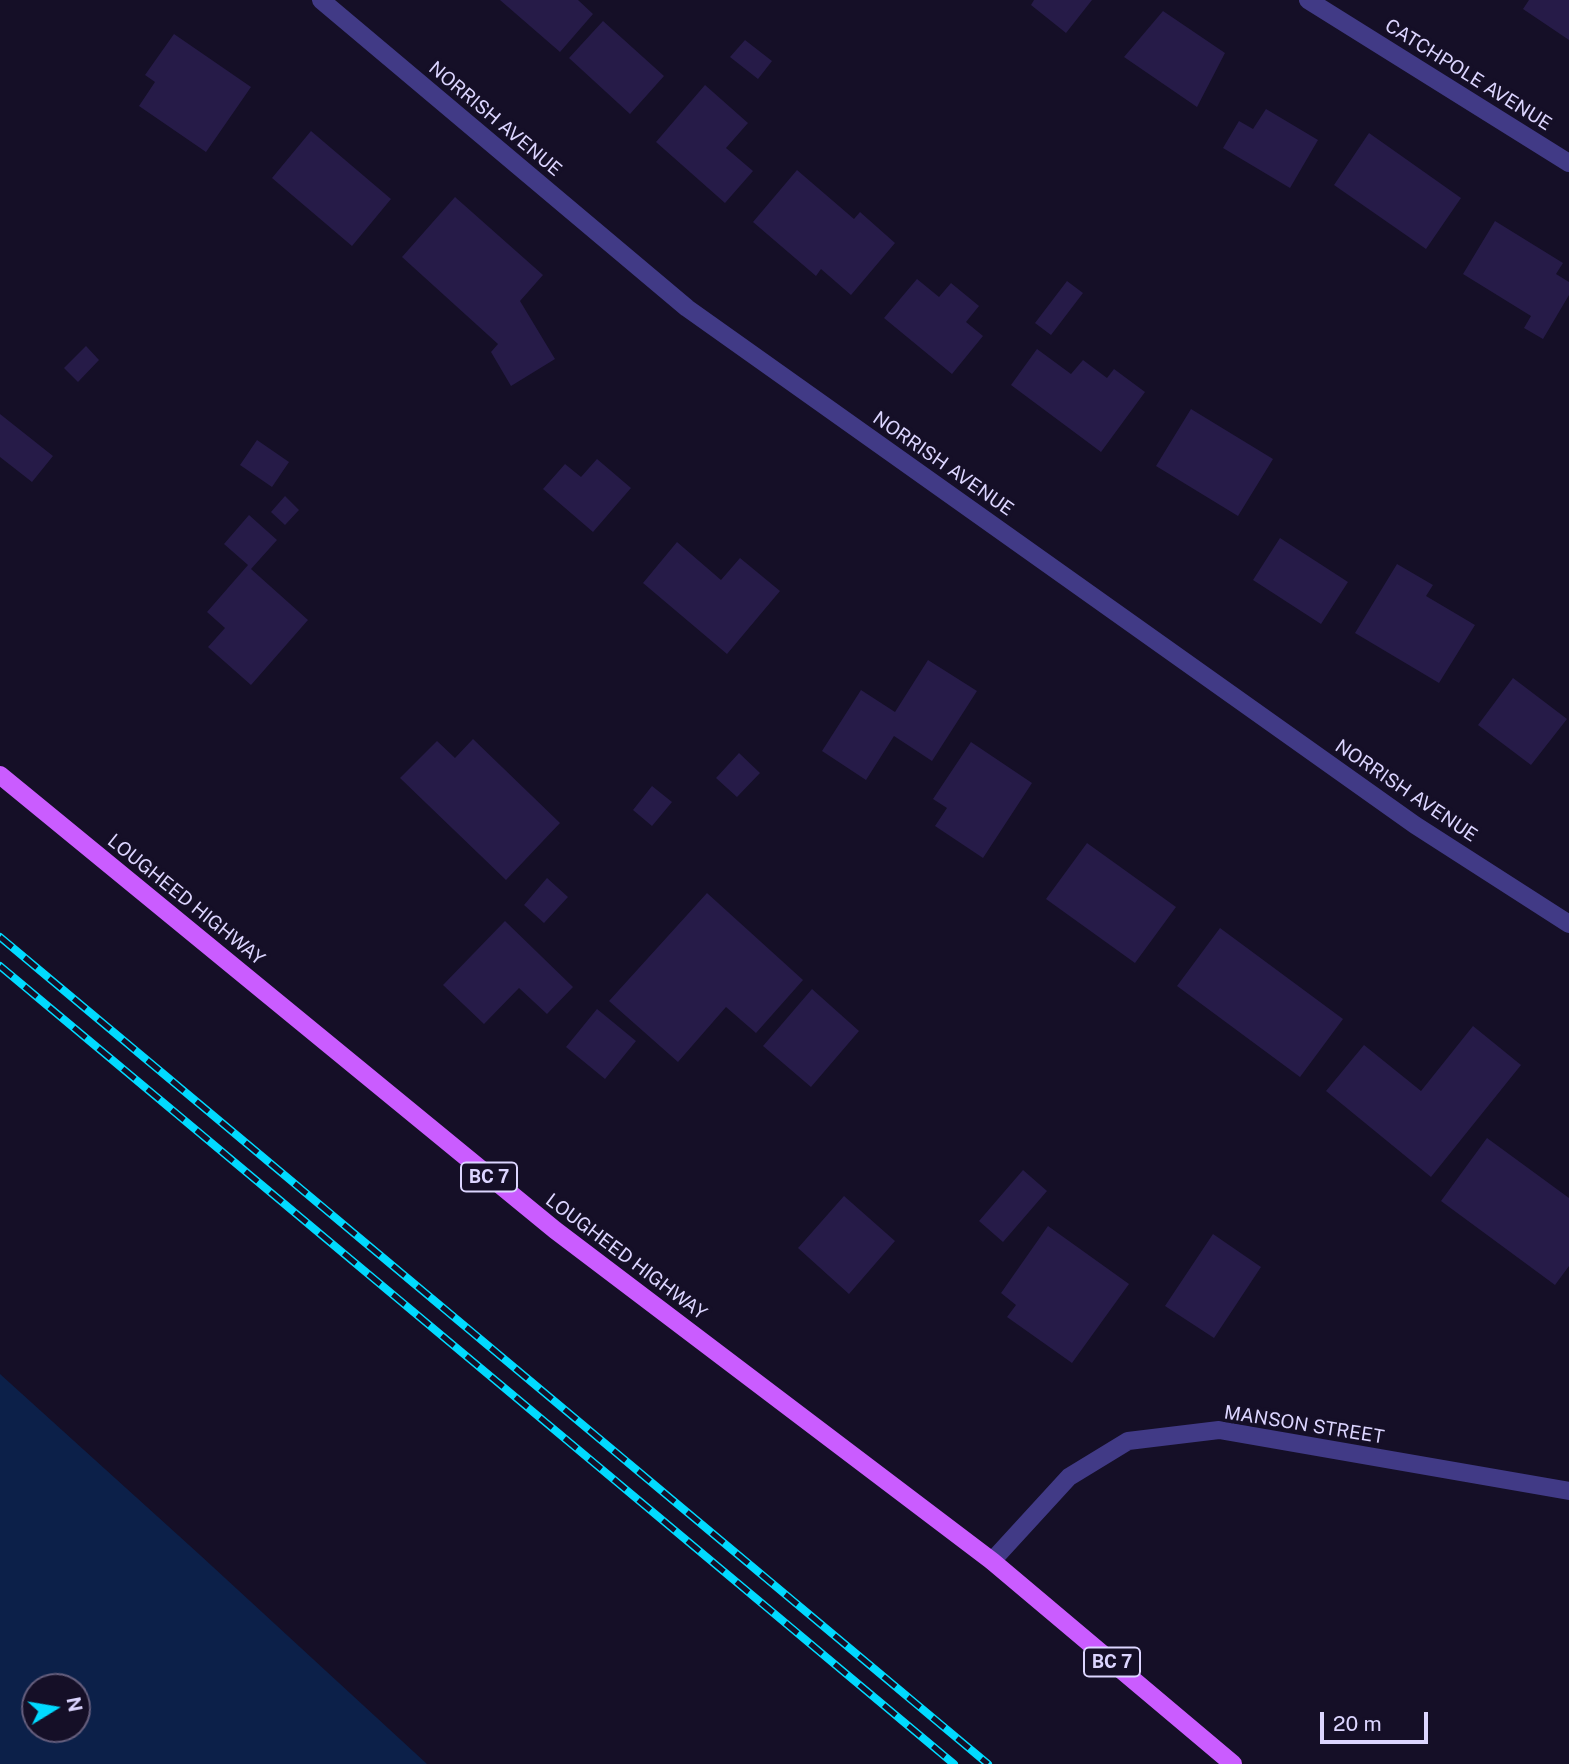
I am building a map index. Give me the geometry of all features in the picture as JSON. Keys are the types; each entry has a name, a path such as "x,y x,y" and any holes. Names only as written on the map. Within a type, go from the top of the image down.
{"main road":[{"name":"LOUGHEED HIGHWAY","path":"0,775 555,1230 992,1561 1233,1764"}],"street":[{"name":"NORRISH AVENUE","path":"321,0 687,309 1415,825 1569,924"},
{"name":"CATCHPOLE AVENUE","path":"1308,0 1569,163"},
{"name":"MANSON STREET","path":"992,1561 1069,1477 1128,1441 1219,1430 1569,1491"}],"water":[{"path":"0,1374 200,1555 427,1764 0,1764"}],"building":[{"path":"500,0 578,0 593,14 560,52"},
{"path":"1034,0 1092,0 1066,33 1031,5"},
{"path":"1529,0 1569,0 1569,40 1523,9"},
{"path":"1163,11 1225,53 1197,107 1124,57"},
{"path":"603,21 664,76 630,114 569,58"},
{"path":"174,34 251,87 206,152 139,106 155,82 145,75"},
{"path":"745,40 772,61 758,79 730,57"},
{"path":"705,85 748,123 726,148 753,171 725,203 656,142"},
{"path":"1266,109 1318,140 1290,188 1223,148 1239,121 1253,129"},
{"path":"311,131 391,199 352,246 272,178"},
{"path":"1369,133 1461,198 1426,249 1334,185"},
{"path":"797,170 854,219 860,212 895,243 851,295 821,269 816,276 753,222"},
{"path":"455,197 543,275 520,301 555,359 511,386 491,352 498,344 402,257"},
{"path":"1495,221 1563,263 1556,274 1569,282 1569,295 1543,339 1524,328 1531,316 1463,274"},
{"path":"917,279 939,297 951,283 979,306 966,322 983,336 952,374 884,318"},
{"path":"1067,281 1083,293 1051,335 1035,323"},
{"path":"86,346 99,360 78,382 64,368"},
{"path":"1037,349 1071,374 1083,360 1107,378 1114,369 1145,392 1101,452 1011,385"},
{"path":"1191,409 1273,459 1238,516 1156,466"},
{"path":"0,414 53,456 32,482 0,457"},
{"path":"257,440 289,462 272,487 240,465"},
{"path":"597,459 631,488 593,532 543,489 565,464 581,477"},
{"path":"285,496 299,510 285,525 271,512"},
{"path":"249,515 277,540 251,569 308,620 251,685 208,647 225,628 207,612 248,565 224,544"},
{"path":"1280,538 1348,582 1321,624 1253,580"},
{"path":"677,542 721,580 740,558 780,591 727,654 643,583"},
{"path":"1397,564 1433,585 1426,596 1475,625 1439,683 1355,633"},
{"path":"928,660 977,691 932,761 894,736 866,780 822,751 861,690 895,712"},
{"path":"1513,678 1567,719 1531,765 1478,725"},
{"path":"473,739 560,823 506,880 400,778 437,741 455,758"},
{"path":"971,742 1032,783 983,858 935,826 947,808 933,799"},
{"path":"739,753 760,773 737,797 716,778"},
{"path":"652,786 672,802 652,826 633,810"},
{"path":"1087,843 1176,907 1135,963 1046,899"},
{"path":"547,878 568,897 544,923 524,905"},
{"path":"707,893 803,980 756,1033 726,1007 678,1062 609,1001"},
{"path":"505,921 573,987 547,1014 519,988 484,1024 443,985"},
{"path":"1220,928 1343,1019 1300,1077 1177,986"},
{"path":"812,989 859,1031 811,1087 763,1046"},
{"path":"597,1009 636,1041 605,1079 566,1047"},
{"path":"1473,1026 1521,1065 1431,1177 1326,1091 1364,1045 1421,1091"},
{"path":"1487,1138 1569,1198 1569,1266 1555,1285 1441,1201"},
{"path":"1023,1170 1047,1191 1003,1242 979,1221"},
{"path":"844,1196 895,1241 849,1294 798,1248"},
{"path":"1048,1226 1129,1284 1072,1363 1007,1317 1016,1305 1001,1293"},
{"path":"1213,1234 1261,1267 1214,1338 1165,1306"}],"railway":[{"path":"0,937 988,1764"},
{"path":"0,966 954,1764"}]}
